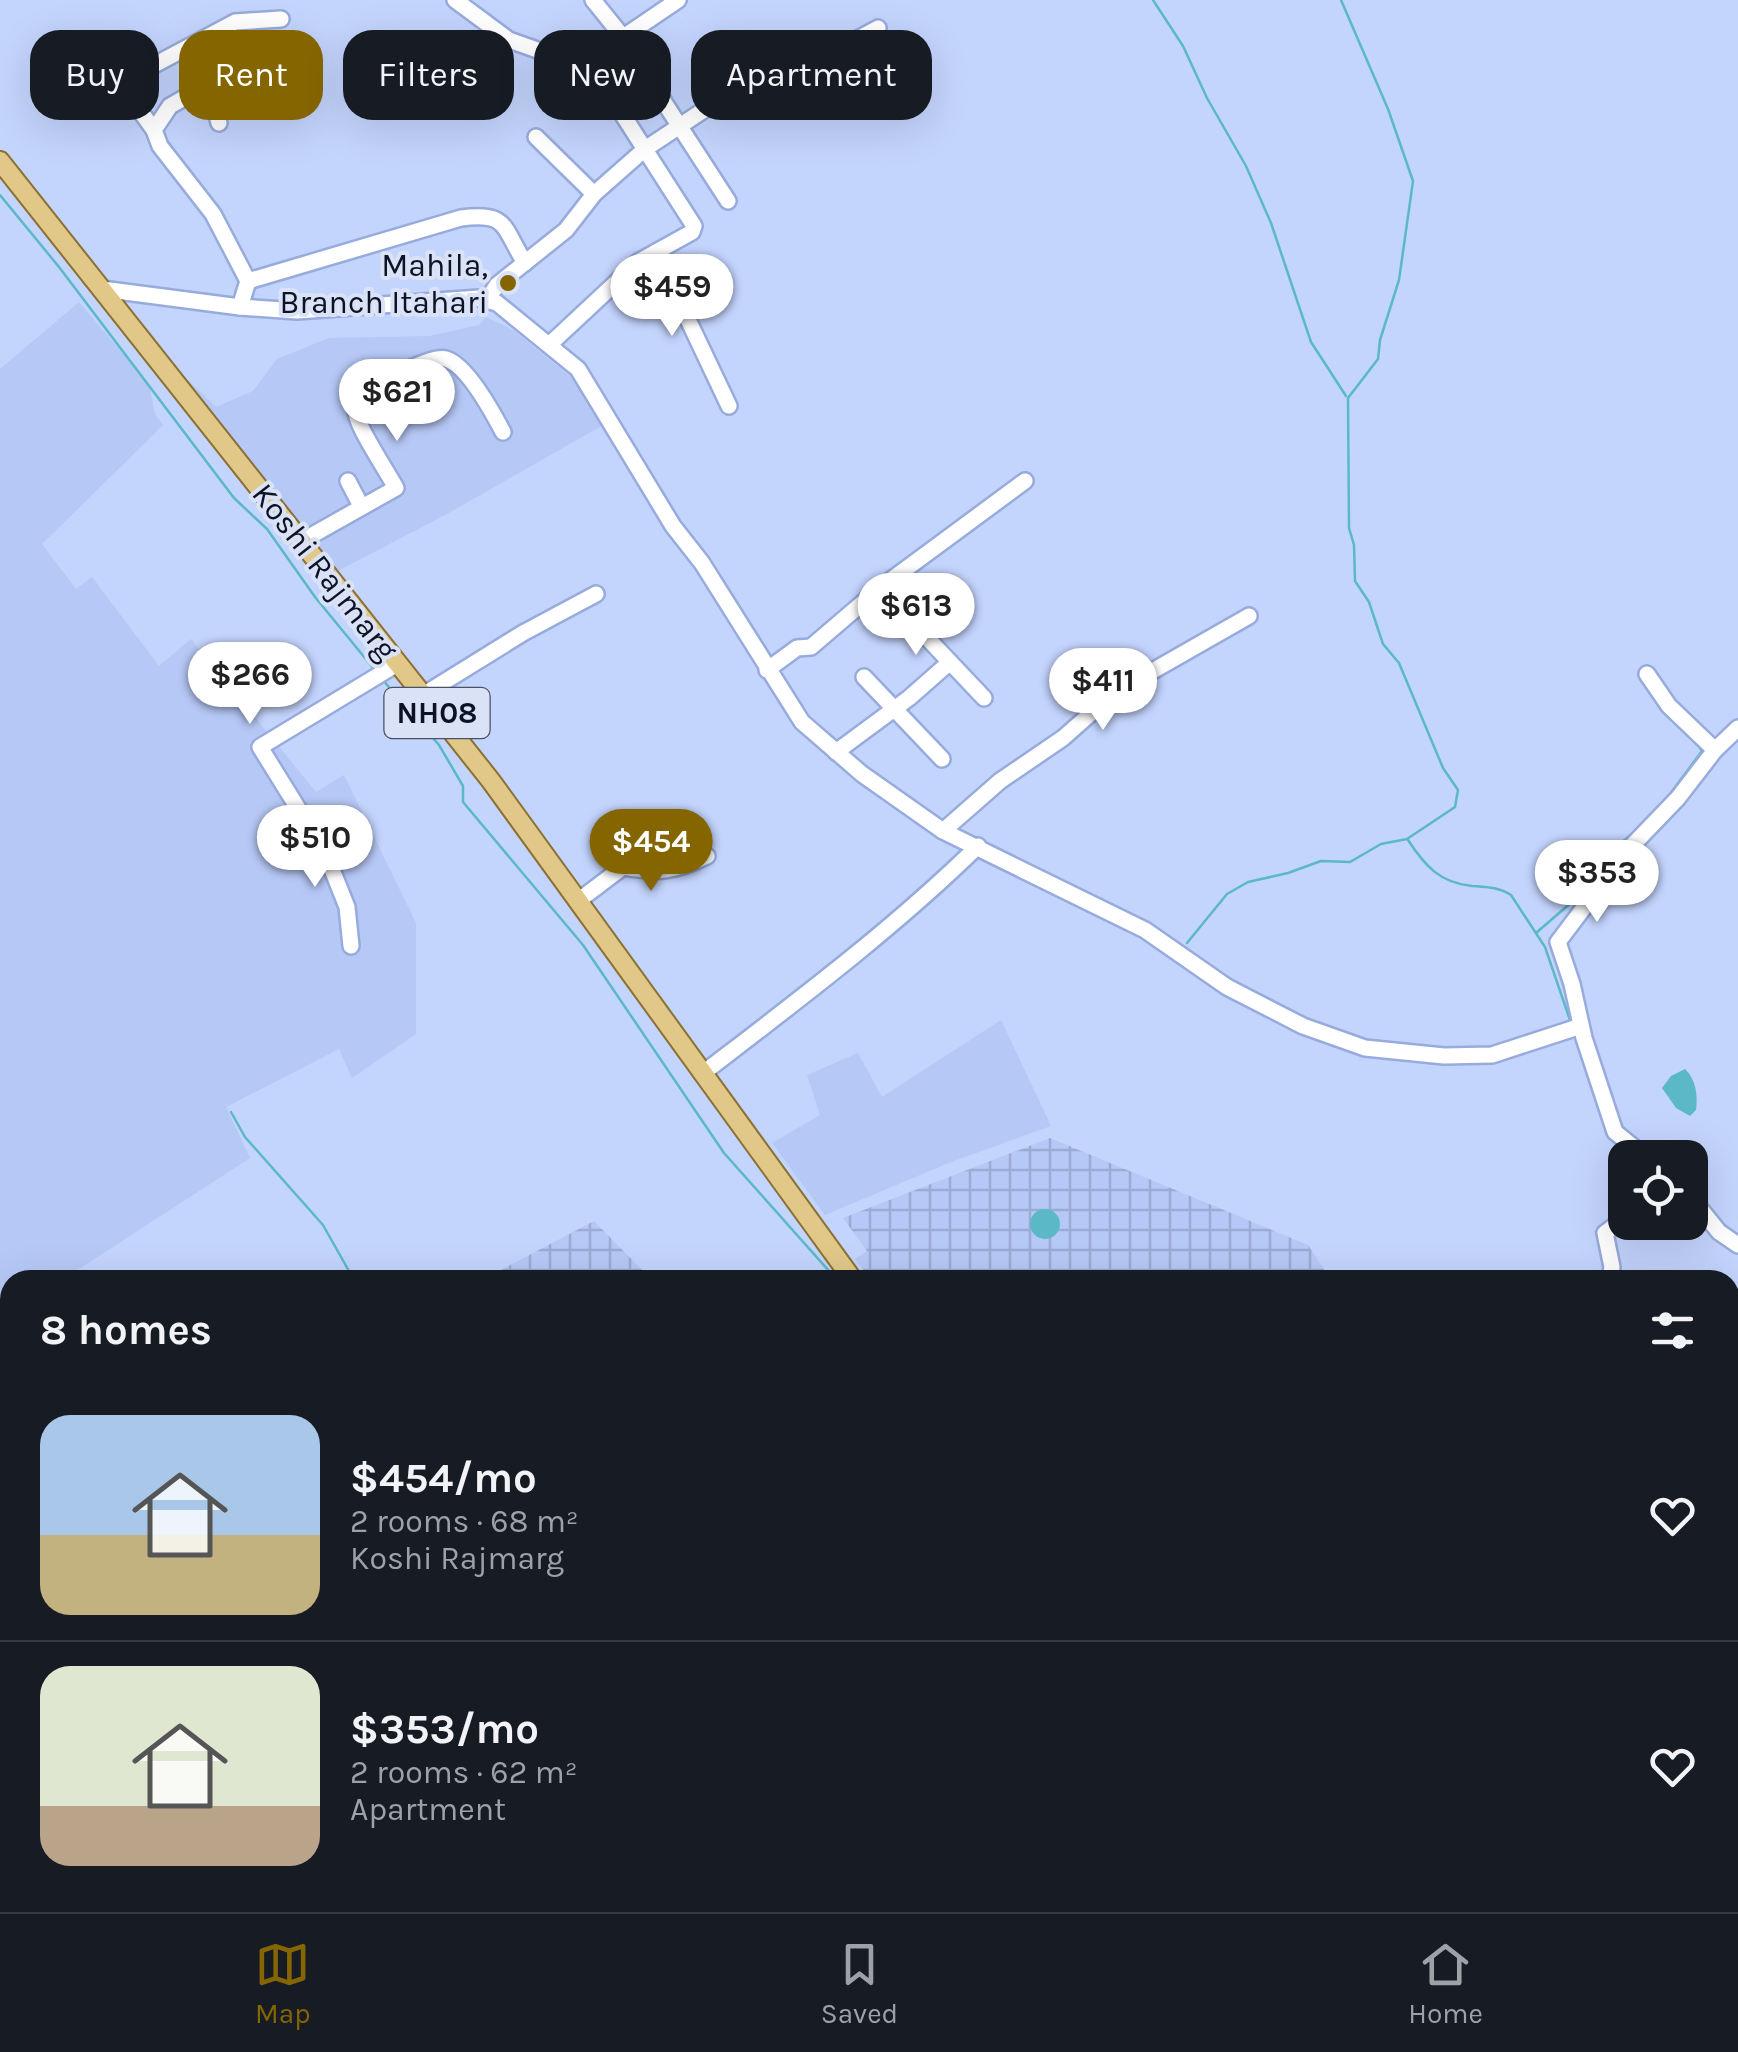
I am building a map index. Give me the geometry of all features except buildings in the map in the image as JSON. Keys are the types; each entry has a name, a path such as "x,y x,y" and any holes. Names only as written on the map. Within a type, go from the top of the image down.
{"main road":[{"name":"Koshi Rajmarg","path":"0,162 491,781 846,1270"}],"street":[{"path":"455,0 509,40 574,63 621,112 694,226 692,232 638,262 549,345"},
{"path":"593,0 616,30"},
{"path":"634,30 678,0"},
{"path":"240,308 248,281 212,214 160,146 154,130 128,94 128,82 235,22 282,20"},
{"path":"488,300 498,286 566,230 594,194 645,149 769,67 798,60 813,63 878,28"},
{"path":"154,130 170,106 179,101"},
{"path":"671,115 728,201"},
{"path":"536,137 594,194"},
{"path":"248,281 461,218 486,215 499,220 525,263"},
{"path":"656,252 730,406"},
{"path":"102,289 240,308 296,311 488,300 578,369 673,526 702,563 802,722 943,831 1145,930 1227,987 1303,1026 1365,1048 1444,1056 1492,1055 1582,1026"},
{"path":"300,542 396,488 358,423 356,410 369,391 433,358 447,359 460,368 503,432"},
{"path":"348,481 361,506"},
{"path":"767,670 797,648 812,647 880,588 1025,481"},
{"path":"880,588 984,698"},
{"path":"422,695 596,594"},
{"path":"943,831 1114,693 1249,616"},
{"path":"836,752 950,662"},
{"path":"351,946 346,907 324,852 260,747 397,664"},
{"path":"1647,674 1669,706 1715,750"},
{"path":"864,677 942,759"},
{"path":"1625,1140 1615,1132 1558,942 1591,895 1738,728"},
{"path":"702,1074 856,956 928,896 978,846"},
{"path":"578,901 623,867 650,872 678,870 706,856"},
{"path":"1708,1218 1738,1245"},
{"path":"1608,1231 1604,1234 1612,1270"}],"shaded area":[{"path":"79,302 149,384 155,414 163,425 42,544 76,589 92,577 159,666 191,639 316,792 344,775 416,923 416,1034 352,1078 339,1049 226,1107 250,1158 77,1270 0,1270 0,369"},
{"path":"486,317 513,330 582,386 603,425 334,573 177,370 216,407 253,391 277,359 329,338 429,336 479,325"},
{"path":"1001,1020 1051,1126 951,1162 825,1215 772,1143 820,1115 807,1075 858,1053 882,1097"},
{"path":"1685,1069 1696,1094 1696,1110 1690,1116 1676,1108 1662,1088 1671,1076"},
{"path":"1050,1138 1308,1245 1324,1270 863,1270 855,1259 867,1251 843,1218"},
{"path":"1045,1209 1055,1214 1060,1224 1055,1234 1045,1239 1035,1234 1030,1224 1035,1214"},
{"path":"594,1221 642,1270 501,1270"}],"waterway":[{"path":"1153,0 1183,46 1246,166 1271,223 1311,342 1346,396"},
{"path":"1187,943 1227,894 1248,882 1321,861 1350,862 1381,844 1407,839 1455,807 1458,790 1443,768 1399,663 1383,644 1369,602 1355,581 1354,545 1349,528 1348,398 1378,359 1399,280 1413,181 1388,109 1341,0"},
{"path":"0,195 234,498 267,529 315,597 374,669"},
{"path":"382,679 439,745 463,786 463,802 583,945 724,1153 828,1270"},
{"path":"1667,798 1702,751 1695,740"},
{"path":"1536,933 1573,901 1616,847 1642,826"},
{"path":"1408,840 1442,877 1511,895 1545,947 1571,1023"},
{"path":"231,1112 245,1137 323,1225 348,1270"}],"place":[{"name":"Mahila, Branch Itahari","path":"508,283"}]}
